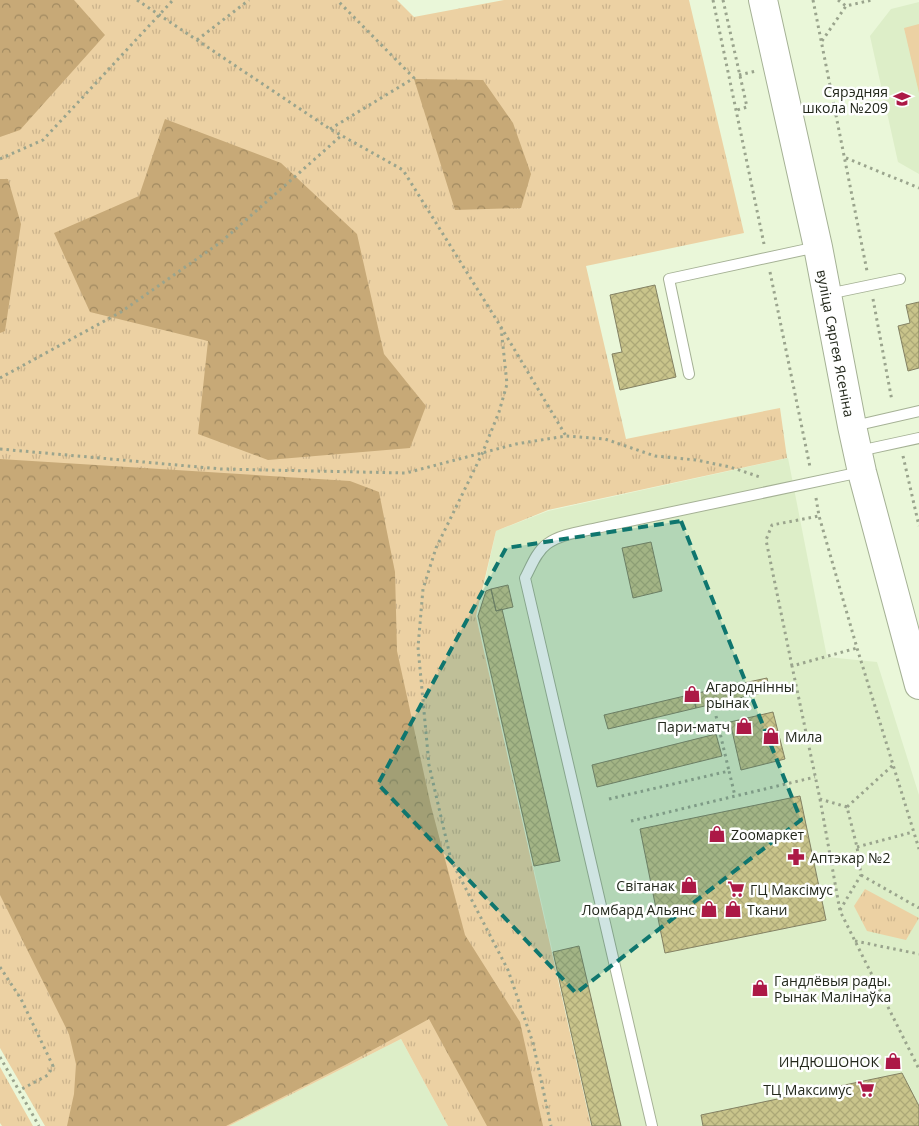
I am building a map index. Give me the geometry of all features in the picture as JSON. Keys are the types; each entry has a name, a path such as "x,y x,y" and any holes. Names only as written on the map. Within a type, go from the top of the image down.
{"main road":[{"name":"вуліца Сяргея Ясеніна","path":"763,0 818,247 857,450 919,685"}],"lane":[{"path":"689,374 669,279 818,247"},
{"path":"827,294 900,280"},
{"path":"652,1126 525,578 536,557 546,544 563,536 813,482 857,450 895,416 919,411"},
{"path":"857,450 919,438"}],"path":[{"path":"137,0 330,129 402,170 501,327 566,436"},
{"path":"0,159 43,140 173,0"},
{"path":"197,40 249,0"},
{"path":"330,129 414,78 337,0"},
{"path":"713,0 819,516 857,648 919,849"},
{"path":"723,0 746,107 737,110"},
{"path":"813,0 895,416"},
{"path":"838,0 846,6"},
{"path":"822,42 846,6 872,0"},
{"path":"0,378 121,312 221,242 342,135"},
{"path":"845,158 919,188"},
{"path":"501,327 507,384 499,412 482,454 436,548 423,589 418,647 429,765 451,860 508,970 533,1043 551,1126"},
{"path":"0,449 221,469 406,474 516,444 566,436 605,439 655,456 696,460 760,476"},
{"path":"900,442 919,526"},
{"path":"819,516 772,525 766,540 820,799 840,911 919,1069"},
{"path":"792,666 857,648"},
{"path":"716,716 735,796"},
{"path":"847,807 893,765"},
{"path":"609,799 729,771"},
{"path":"631,821 815,777"},
{"path":"820,799 847,807"},
{"path":"840,911 861,876 857,846 847,807"},
{"path":"857,846 913,832"},
{"path":"861,876 919,908"},
{"path":"855,941 919,954"},
{"path":"0,967 21,999 53,1066 48,1075 20,1090"},
{"path":"0,1057 39,1126"}],"highlighted area":[{"path":"681,521 801,820 576,993 378,784 506,548"}],"shaded area":[{"name":"Сярэдняя школа №209","path":"919,2 919,174 898,162 870,36 891,9"},
{"path":"788,458 827,657 877,662 919,795 919,1126 592,1126 477,617 496,531 548,511"},
{"path":"401,1039 448,1126 229,1126"}],"green space":[{"path":"0,0 397,0 414,17 504,0 689,0 744,233 586,266 626,439 780,408 787,458 548,510 496,531 476,616 591,1126 448,1126 401,1039 229,1126 45,1126 0,1048"},
{"path":"0,0 74,0 105,35 20,130 0,137"},
{"path":"919,24 919,93 904,28"},
{"path":"414,79 483,80 513,123 531,174 521,208 455,210"},
{"path":"165,119 281,163 357,234 384,354 426,406 410,448 268,460 198,434 208,341 90,312 54,233 139,196"},
{"path":"0,179 8,179 21,224 5,331 0,333"},
{"path":"0,459 350,481 379,492 395,572 397,651 431,806 465,935 520,1022 543,1126 487,1126 429,1019 347,1064 226,1126 67,1126 74,1094 76,1064 69,1034 0,895"},
{"path":"865,889 919,918 906,940 867,931 854,906"},
{"path":"0,1067 33,1126 2,1126 0,1123"}],"building":[{"path":"655,285 676,377 620,390 612,354 622,352 610,295"},
{"path":"919,302 919,368 908,371 898,326 910,323 906,305"},
{"path":"651,542 662,591 633,598 622,548"},
{"path":"508,585 513,607 496,611 491,589"},
{"path":"491,589 496,611 502,609 560,861 534,866 478,616 486,591"},
{"path":"767,678 770,691 696,708 693,694"},
{"path":"693,694 696,708 608,729 604,715"},
{"path":"773,712 785,759 741,770 730,722"},
{"path":"716,734 722,756 597,787 592,765"},
{"name":"ГЦ Максімус","path":"800,796 826,920 665,953 640,829"},
{"path":"579,946 621,1126 592,1126 553,952"},
{"name":"ТЦ Максимус","path":"902,1073 919,1106 919,1126 703,1126 701,1115"}],"place":[{"name":"Сярэдняя школа №209","path":"902,99"},
{"name":"Агароднінны рынак","path":"692,694"},
{"name":"Пари-матч","path":"744,726"},
{"name":"Мила","path":"771,736"},
{"name":"Zooмаркет","path":"717,834"},
{"name":"Аптэкар №2","path":"796,857"},
{"name":"Світанак","path":"689,885"},
{"name":"ГЦ Максімус","path":"736,889"},
{"name":"Ломбард Альянс","path":"709,909"},
{"name":"Ткани","path":"733,909"},
{"name":"Гандлёвыя рады. Рынак Малінаўка","path":"760,988"},
{"name":"ИНДЮШОНОК","path":"893,1061"},
{"name":"ТЦ Максимус","path":"866,1089"}]}
